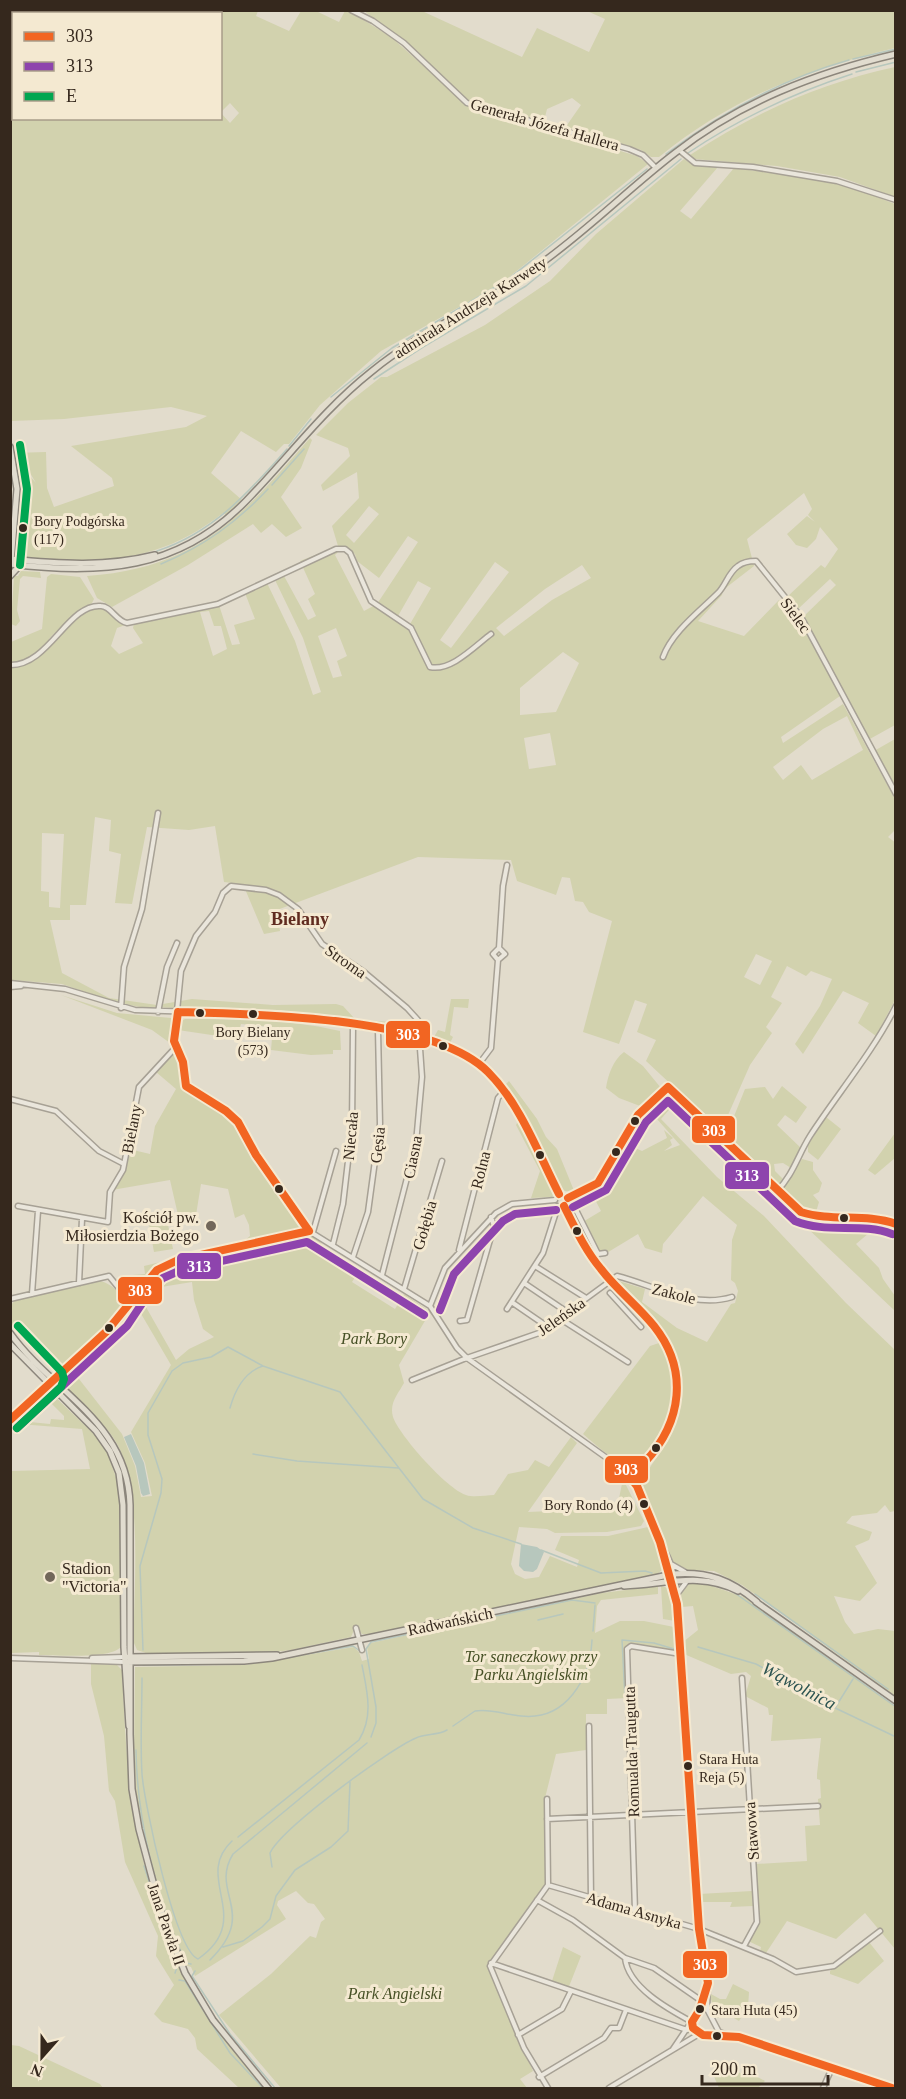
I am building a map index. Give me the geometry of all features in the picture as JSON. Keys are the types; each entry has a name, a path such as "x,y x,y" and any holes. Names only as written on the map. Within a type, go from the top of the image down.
{"main road":[{"name":"admirała Andrzeja Karwety","path":"10,564 101,570 141,563 205,534 232,515 319,419 371,371 394,354 539,265 679,150 737,111 787,87 845,67 896,54"},
{"path":"10,447 16,486 10,564"},
{"name":"admirała Andrzeja Karwety","path":"11,559 82,565 127,561 168,552"},
{"path":"10,576 20,566"},
{"path":"10,1333 52,1382"},
{"path":"10,1344 52,1382"},
{"name":"Jana Pawła II","path":"52,1382 102,1438 119,1473 123,1505 124,1647 128,1659"},
{"name":"Jana Pawła II","path":"52,1382 109,1437 127,1476 130,1505 131,1648 128,1659 132,1789 137,1822 171,1941 185,1973 208,2013 268,2088"},
{"name":"Radwańskich","path":"128,1659 244,1661 285,1655 616,1586 689,1576 722,1578 896,1701"},
{"path":"131,1648 141,1657"},
{"name":"Radwańskich","path":"128,1659 285,1655"}],"street":[{"name":"Generała Józefa Hallera","path":"351,10 366,17 404,43 467,103 629,149 643,155 656,168"},
{"path":"361,10 366,17"},
{"path":"679,150 695,163 753,167 837,181 896,200"},
{"path":"10,665 34,658 63,628 85,612 101,606 127,623 212,607 322,554 342,549 353,558 371,601 411,628 430,666 438,668 449,664 491,634"},
{"name":"Sielec","path":"663,657 665,650 693,617 719,592 729,574 743,563 756,561 801,617 896,794"},
{"path":"122,1008 124,967 142,909 158,813"},
{"path":"479,1064 491,1048 498,960 493,954 499,948 503,886 507,865"},
{"name":"Stroma","path":"178,1012 184,961 196,936 215,912 223,893 231,886 270,891 298,909 322,944 364,972 412,1014 417,1020 420,1036"},
{"path":"158,1012 167,967 177,943"},
{"path":"498,960 505,954 499,948"},
{"path":"10,985 64,989 122,1008 158,1012 277,1014 420,1036 450,1047 479,1064 505,1090 521,1114 559,1194"},
{"path":"777,1191 794,1169 809,1138 896,1006"},
{"path":"178,1012 174,1038 183,1062 186,1086 226,1111 238,1122 256,1155 311,1231 430,1306 453,1342 467,1358 620,1466 626,1469 640,1468"},
{"name":"Niecała","path":"333,1244 344,1204 352,1127 353,1027"},
{"name":"Gęsia","path":"353,1257 368,1212 380,1124 378,1030"},
{"name":"Ciasna","path":"382,1275 416,1143 422,1077 420,1036"},
{"name":"Bielany","path":"82,1219 108,1222 110,1192 124,1164 139,1087 176,1047"},
{"path":"564,1206 568,1198 598,1183 638,1115 668,1088 793,1206 812,1216 869,1217 896,1224"},
{"name":"Rolna","path":"459,1252 498,1098 505,1090"},
{"path":"10,1099 56,1111 99,1151 124,1164"},
{"path":"311,1231 336,1151"},
{"name":"Gołębia","path":"404,1289 442,1161"},
{"path":"559,1194 564,1194 568,1198"},
{"path":"555,1200 559,1194"},
{"path":"507,1310 543,1252 558,1206 555,1200"},
{"path":"430,1306 445,1268 491,1218 512,1204 555,1200"},
{"path":"18,1206 82,1219 79,1283"},
{"path":"558,1206 564,1206"},
{"path":"564,1206 588,1252 610,1281 633,1304 666,1344 678,1380 678,1404 671,1428 661,1446 640,1468 637,1486"},
{"path":"575,1208 598,1254 604,1253"},
{"path":"32,1294 38,1211"},
{"path":"571,1220 580,1216"},
{"path":"460,1321 467,1320 494,1226 491,1218"},
{"path":"10,1420 120,1318 148,1276 169,1263 311,1231"},
{"path":"535,1266 586,1298"},
{"path":"10,1299 109,1276 131,1303"},
{"name":"Jeleńska","path":"412,1380 467,1358 526,1339 548,1327 616,1277"},
{"name":"Zakole","path":"616,1277 690,1298 714,1300 732,1297"},
{"path":"524,1283 567,1312"},
{"path":"610,1293 641,1327"},
{"path":"513,1303 548,1327"},
{"path":"559,1318 628,1362"},
{"path":"626,1469 628,1478 633,1480 637,1486 670,1564 677,1604 681,1654 699,1929 707,1991 704,2003 671,2052"},
{"path":"633,1480 638,1479"},
{"path":"660,1542 678,1594"},
{"path":"670,1564 689,1576 681,1585 677,1604"},
{"path":"356,1628 362,1650"},
{"name":"Romualda Traugutta","path":"635,1911 627,1649 631,1646 681,1654"},
{"path":"116,1657 124,1647"},
{"path":"86,1659 116,1657 128,1659"},
{"path":"10,1658 128,1659"},
{"name":"Stawowa","path":"741,1678 756,1922 744,1946"},
{"path":"589,1726 591,1898"},
{"path":"547,1799 548,1885 491,1963 490,1970 518,2035 539,2077 548,2088"},
{"path":"547,1819 692,1814 818,1806"},
{"name":"Adama Asnyka","path":"548,1885 699,1929 744,1946 796,1972 834,1966 880,1931"},
{"path":"537,1900 573,1920 625,1958 654,1968 704,2003 717,2031 892,2088"},
{"path":"625,1958 629,1974 667,2008 692,2022"},
{"path":"491,1963 687,2030"},
{"path":"826,1968 827,1974"},
{"path":"518,2035 562,2009 572,1991"},
{"path":"539,2077 604,2038 611,2028 619,2028 626,2010"},
{"path":"696,2014 703,2010 710,2014"},
{"path":"692,2022 693,2028 699,2034 729,2035"},
{"path":"706,2035 712,2031 714,2024"},
{"path":"609,2088 699,2034"},
{"path":"823,2088 832,2068"}],"green space":[{"path":"10,11 258,11 256,16 289,31 301,11 316,11 339,22 345,11 349,11 391,37 467,105 637,156 648,164 502,283 381,351 320,405 289,444 284,444 276,452 241,431 211,473 242,500 226,515 223,513 203,528 162,548 141,554 97,560 35,558 18,553 16,550 23,523 19,522 16,465 22,467 36,483 24,463 14,459 13,453 46,452 47,488 54,507 114,486 112,478 71,446 186,427 207,416 171,407 64,419 11,421"},
{"path":"364,11 422,11 522,57 537,28 589,52 605,19 587,11 895,11 895,48 800,76 771,89 713,118 659,157 651,157 641,150 545,121 567,125 581,105 572,98 547,109 544,121 468,100 414,49"},
{"path":"895,67 895,197 840,177 777,166 694,159 690,155 738,126 788,101 841,82"},
{"path":"684,159 693,165 718,167 680,211 691,219 734,168 838,182 895,204 895,725 868,740 803,617 836,585 830,579 798,609 787,597 821,565 825,568 838,549 820,527 816,539 807,548 796,545 787,534 807,516 815,522 808,515 812,509 804,493 747,539 754,566 723,590 722,595 698,621 744,636 779,600 799,619 840,696 781,737 783,743 843,704 895,799 895,830 888,837 896,843 895,1000 876,1036 858,1023 869,1003 843,991 803,1054 795,1044 820,1006 832,979 811,971 806,976 787,966 771,997 782,1003 766,1027 772,1033 750,1065 721,1131 646,1061 656,1040 637,1032 647,1004 635,1000 619,1044 583,1032 612,921 589,912 583,902 575,901 570,878 562,877 556,895 517,881 511,860 418,857 277,910 280,931 264,934 245,889 234,888 232,883 224,882 215,826 189,830 147,827 132,904 115,903 121,854 109,851 111,820 95,817 86,905 70,905 70,920 50,920 62,973 109,998 157,1005 192,999 273,1005 336,1004 343,1006 355,1019 412,1024 416,1029 414,1031 279,1010 140,1007 114,1002 62,984 11,980 10,667 17,664 11,663 11,642 42,629 47,577 51,574 80,577 94,599 86,609 49,639 53,643 69,625 83,615 97,608 104,608 125,625 117,628 111,646 119,654 143,643 133,628 134,624 219,605 232,645 240,644 234,625 255,619 245,593 267,583 295,641 313,695 321,692 303,638 275,580 284,576 308,620 316,616 308,599 315,594 300,561 338,546 332,526 359,498 357,472 323,491 321,485 350,456 348,448 316,435 348,403 381,377 387,377 485,325 550,281 596,234","holes":["369,506 379,514 354,543 346,535","408,536 418,542 377,604 364,611 335,555 344,547 355,554 357,561 379,578","495,562 509,572 451,648 440,640","582,565 591,578 552,600 504,636 496,628 545,589","418,581 431,588 410,624 398,616","209,611 214,626 221,626 227,649 213,656 200,612","336,628 347,656 337,661 342,676 333,678 318,636","563,652 579,663 556,712 520,715 520,688","847,716 863,750 812,780 801,765 783,780 773,767 823,729","550,733 556,765 529,769 524,738","42,833 64,834 60,908 49,907 49,892 41,891","756,954 772,961 760,985 744,977"]},
{"path":"310,438 312,440 301,468 281,497 302,528 286,537 272,524 261,533 253,524 188,565 112,607 97,598 87,576 126,571 159,562 188,550 214,534 262,492"},
{"path":"21,571 40,572 41,578 23,576 20,579 17,610 20,621 16,626 11,624 14,576 18,576"},
{"path":"895,739 895,781 891,784 874,751"},
{"path":"61,995 117,1013 171,1018 174,1022 170,1043 152,1030"},
{"path":"451,999 469,999 468,1008 454,1007 450,1035 453,1037 450,1043 434,1037 438,1030 445,1032"},
{"path":"185,1019 263,1020 321,1027 340,1031 341,1050 333,1050 333,1054 311,1055 271,1050 273,1027 241,1024 239,1032 226,1030 225,1037 178,1030 180,1022"},
{"path":"176,1051 181,1063 184,1088 224,1112 236,1124 258,1164 303,1225 300,1228 244,1241 250,1236 249,1225 244,1214 235,1218 228,1189 201,1184 196,1215 178,1215 170,1180 112,1190 126,1162 129,1149 150,1154 155,1126 176,1089 156,1072"},
{"path":"624,1052 643,1066 661,1088 640,1106 619,1098 606,1088 612,1068"},
{"path":"509,1081 537,1119 546,1137 557,1149 575,1193 561,1190 517,1102 505,1085"},
{"path":"782,1086 807,1107 796,1123 785,1115 777,1125 802,1149 791,1168 783,1163 774,1164 775,1171 784,1180 778,1186 726,1136 745,1089 765,1087 773,1099"},
{"path":"667,1094 674,1096 798,1214 818,1220 882,1222 856,1244 879,1268 883,1279 895,1296 895,1311 675,1103 661,1119 717,1177 764,1216 846,1303 895,1350 895,1511 890,1512 885,1505 877,1513 852,1516 846,1523 872,1532 869,1540 855,1546 877,1583 860,1601 834,1596 845,1622 854,1634 878,1629 895,1631 895,1696 742,1585 714,1571 687,1570 676,1566 660,1540 649,1515 642,1487 677,1420 682,1382 676,1356 666,1335 617,1282 645,1289 642,1302 677,1328 707,1342 731,1304 735,1303 738,1291 731,1280 732,1240 737,1225 703,1196 663,1244 662,1253 645,1248 638,1234 600,1257 581,1223 601,1211 591,1192 600,1185 624,1143 642,1151 667,1138 664,1130 673,1138 670,1140 672,1145 664,1151 680,1145 649,1110"},
{"path":"520,1117 555,1191 552,1197 531,1198 540,1171 516,1125"},
{"path":"826,1117 841,1129 818,1160 808,1152 808,1145"},
{"path":"895,1133 895,1158 875,1175 868,1170"},
{"path":"802,1159 813,1162 813,1170 822,1183 819,1192 813,1195 819,1202 816,1212 798,1205 782,1190"},
{"path":"166,1215 173,1249 154,1252 148,1219"},
{"name":"Park Bory","path":"310,1233 317,1236 324,1248 359,1271 352,1282 395,1309 404,1294 432,1313 429,1314 399,1365 404,1383 395,1399 392,1412 404,1436 447,1483 469,1496 494,1495 508,1474 528,1470 535,1460 549,1467 571,1437 577,1443 528,1512 617,1508 623,1479 644,1521 641,1526 607,1532 555,1533 547,1529 519,1527 511,1564 515,1574 525,1579 539,1577 550,1556 577,1567 579,1560 555,1550 561,1536 608,1536 648,1527 663,1563 662,1570 656,1575 370,1634 362,1634 358,1629 354,1630 351,1637 291,1650 258,1654 146,1653 137,1650 134,1643 134,1512 125,1462 111,1434 72,1395 62,1380 87,1354 91,1354 72,1370 122,1434 135,1466 141,1497 152,1496 145,1463 131,1432 171,1365 140,1312 97,1349 97,1345 117,1328 154,1277 165,1269 189,1262 189,1260","holes":["192,1282 194,1300 203,1329 214,1337 189,1349 176,1360 146,1307 156,1298 155,1288"]},
{"path":"169,1260 155,1267 141,1282 135,1278 128,1287 135,1291 133,1294 125,1294 118,1285 120,1276 145,1274 144,1266"},
{"path":"99,1281 116,1290 122,1298 124,1308 60,1369 51,1369 11,1324 11,1305 15,1300"},
{"path":"659,1343 667,1357 673,1388 667,1419 651,1447 640,1458 641,1461 633,1463 617,1460 583,1434 650,1346"},
{"name":"Stadion \"Victoria\"","path":"50,1392 97,1437 107,1452 119,1486 122,1645 109,1653 71,1656 39,1655 39,1652 11,1653 11,1471 90,1469 82,1429 19,1424 16,1419 21,1415 30,1422 50,1424 51,1419 64,1420 64,1416 50,1402 27,1412"},
{"path":"700,1582 744,1597 895,1706 895,1949 865,1913 836,1939 787,1921 766,1953 760,1951 761,1947 748,1941 759,1922 756,1864 807,1861 805,1826 820,1825 818,1799 821,1798 820,1780 817,1779 817,1774 821,1738 771,1741 773,1715 769,1715 768,1708 745,1696 751,1676 746,1672 731,1674 684,1654 683,1642 698,1630 693,1606 682,1607 681,1591 686,1583"},
{"path":"658,1586 658,1594 601,1600 597,1606 595,1633 620,1621 644,1621 674,1627 677,1655 628,1648 628,1698 607,1699 607,1714 586,1714 586,1750 556,1754 545,1798 546,1883 487,1966 533,2071 520,2079 527,2088 281,2088 219,2015 271,1974 310,1936 316,1938 321,1922 325,1919 314,1904 308,1903 296,1891 278,1901 277,1905 286,1919 195,1976 191,1967 185,1965 163,1908 137,1801 134,1754 135,1667 245,1665 354,1647 359,1652 362,1661 369,1659 367,1647 371,1643 602,1593"},
{"path":"661,1586 668,1588 671,1593 675,1621 663,1619"},
{"path":"91,1662 116,1664 122,1670 127,1759 134,1814 146,1870 171,1949 184,1977 212,2021 264,2088 239,2088 197,2049 195,2038 188,2029 162,2022 154,2014 174,1985 156,1956 158,1936 125,1862 115,1801 109,1791 104,1736 91,1684"},
{"path":"752,1891 753,1906 730,1907 732,1902 700,1902 699,1894"},
{"path":"869,1942 884,1961 858,1984 830,1974 830,1971"},
{"path":"563,1947 581,1956 568,1989 552,1981"},
{"path":"733,1984 749,1992 748,2007 739,2021 727,2014 717,2018 709,1993 720,1999 726,1999"},
{"path":"11,2045 19,2046 100,2084 103,2088 11,2088"},
{"path":"712,2072 746,2074 765,2081 758,2088 719,2088"}],"shaded area":[{"path":"131,1434 144,1463 150,1494 143,1496 136,1466 124,1437"},
{"path":"521,1544 537,1547 544,1552 537,1569 533,1572 524,1571 519,1566"}],"waterway":[{"path":"853,59 896,49"},
{"path":"666,154 709,124 753,98 800,77 849,60"},
{"path":"856,72 896,62"},
{"path":"688,153 767,108 809,89 852,74"},
{"path":"374,379 526,286 681,159"},
{"path":"331,397 392,348 507,280 647,169"},
{"path":"289,446 311,419"},
{"path":"157,551 196,534 213,522 259,481 287,449"},
{"path":"272,485 304,449"},
{"path":"161,564 219,532 244,513 268,489"},
{"path":"143,1650 140,1566 161,1493 162,1479 148,1435 148,1413 172,1371 183,1363 211,1357 228,1347 263,1366 340,1392 423,1499 473,1528 521,1544"},
{"path":"230,1408 241,1382 263,1366"},
{"path":"253,1454 297,1461 398,1468"},
{"path":"541,1550 601,1573 645,1571 652,1573"},
{"path":"732,1591 896,1707"},
{"path":"755,1594 888,1689"},
{"path":"371,1737 376,1723 376,1707 366,1649 371,1642 572,1600 595,1603"},
{"path":"593,1631 595,1605"},
{"path":"538,1620 563,1614"},
{"path":"453,1726 475,1711 486,1710 521,1716 537,1716 551,1712 563,1704 581,1683 592,1640"},
{"path":"625,1699 622,1640 654,1643 674,1649"},
{"path":"272,1660 353,1646 360,1651"},
{"name":"Wąwolnica","path":"698,1647 756,1664 831,1706 896,1737"},
{"path":"143,1665 235,1664"},
{"path":"238,1837 359,1740 364,1731 368,1713 362,1665"},
{"path":"142,1678 141,1762 148,1813 171,1904 189,1950 198,1959 214,1944 222,1929 224,1914 218,1869 221,1855 232,1841"},
{"path":"835,1708 853,1679"},
{"path":"272,1867 270,1853 279,1841 314,1809 402,1745 420,1736 447,1730"},
{"path":"210,1960 224,1943 231,1929 231,1904 226,1880 227,1868 233,1854 367,1743"},
{"path":"136,1750 140,1804 150,1859 175,1939 186,1963 191,1964"},
{"path":"223,1947 243,1941 262,1927 270,1919 276,1896 295,1870 331,1847 348,1831 350,1782"},
{"path":"144,1866 177,1967 175,1973"},
{"path":"195,1971 192,1976 230,2034 275,2088"},
{"path":"179,1980 185,1981 230,2053 263,2088"}],"transit line":[{"name":"E","path":"20,445 27,489 20,565"},
{"name":"303","path":"178,1012 251,1014 341,1022 386,1029 427,1039 462,1053 488,1072 510,1099 559,1194"},
{"name":"303","path":"178,1012 174,1041 183,1062 186,1086 226,1111 238,1122 256,1155 309,1231"},
{"name":"303","path":"568,1198 598,1183 638,1115 668,1087 801,1212 825,1217 872,1219 896,1224"},
{"name":"313","path":"573,1207 606,1190 646,1122 668,1101 795,1221 819,1227 868,1229 892,1234"},
{"name":"303","path":"564,1206 595,1262 654,1326 673,1360 676,1378 676,1396 667,1430 645,1462 630,1465 625,1471 637,1486 660,1542 677,1604 699,1929 708,1983 700,2009 692,2022 693,2028 703,2035 739,2037 892,2088"},
{"name":"313","path":"440,1310 454,1274 503,1221 515,1214 556,1210"},
{"name":"303","path":"10,1420 107,1331 157,1270 178,1260 309,1231"},
{"name":"313","path":"17,1428 127,1326 151,1290 163,1278 181,1270 307,1242 424,1315"},
{"name":"E","path":"17,1428 61,1387 64,1379 62,1372 18,1326"}],"place":[{"name":"Bory Podgórska (117)","path":"23,528"},
{"name":"Bory Bielany (573)","path":"253,1014"},
{"name":"Kościół pw. Miłosierdzia Bożego","path":"211,1226"},
{"name":"Bory Rondo (4)","path":"644,1504"},
{"name":"Stadion \"Victoria\"","path":"50,1577"},
{"name":"Stara Huta Reja (5)","path":"688,1766"},
{"name":"Stara Huta (45)","path":"700,2009"}],"district":[{"name":"Bielany","path":"300,919"}],"park label":[{"name":"Tor saneczkowy przy Parku Angielskim","path":"531,1665"},
{"name":"Park Angielski","path":"395,1993"}]}
